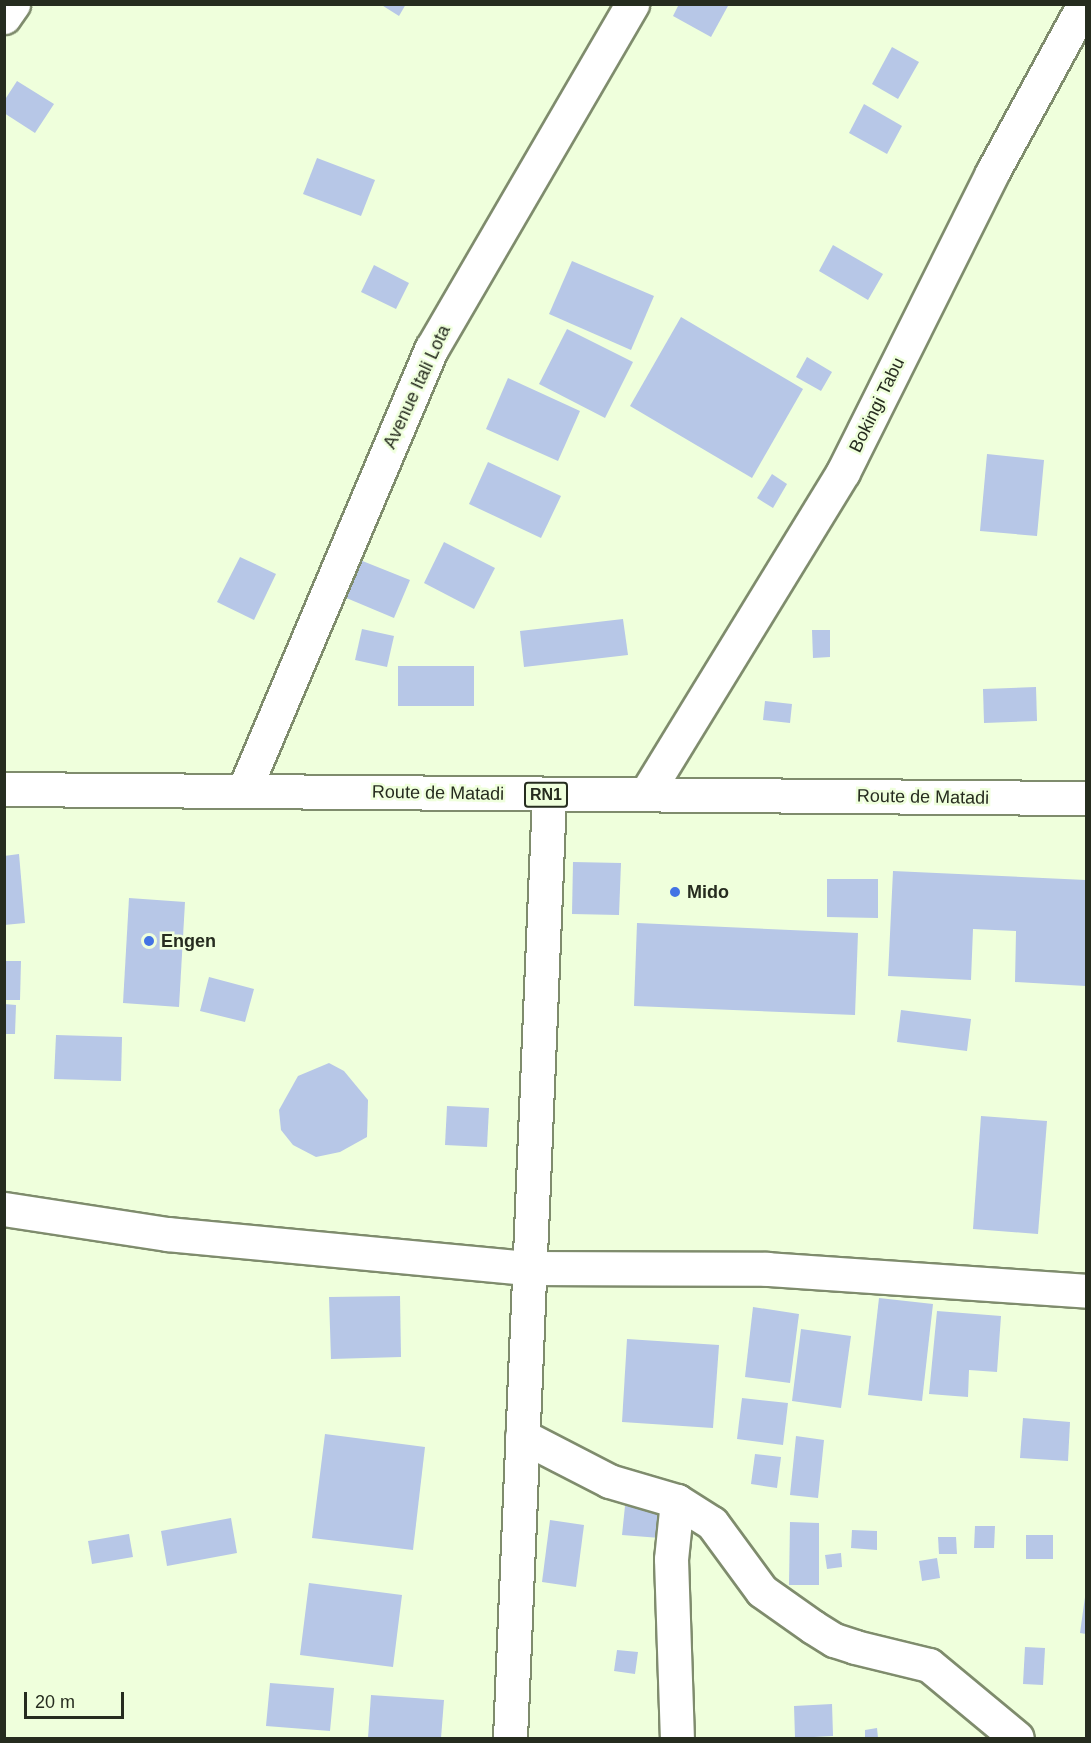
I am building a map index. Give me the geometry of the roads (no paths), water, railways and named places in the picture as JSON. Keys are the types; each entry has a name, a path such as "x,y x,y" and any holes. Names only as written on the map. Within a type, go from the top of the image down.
{"main road":[{"path":"4,17 13,4"},
{"name":"Avenue Itali Lota","path":"244,790 432,348 632,4"},
{"name":"Bokingi Tabu","path":"647,792 843,472 992,173 1084,4"},
{"name":"Route de Matadi","path":"4,789 549,795 647,792 1086,798"},
{"path":"510,1738 549,795"},
{"path":"4,1209 166,1234 529,1268 766,1269 1086,1291"},
{"path":"522,1436 609,1481 677,1501 712,1523 762,1591 813,1627 855,1647 929,1665 1017,1738"},
{"path":"677,1501 670,1559 677,1738"}],"place":[{"name":"Mido","path":"675,892"},
{"name":"Engen","path":"149,941"}]}
